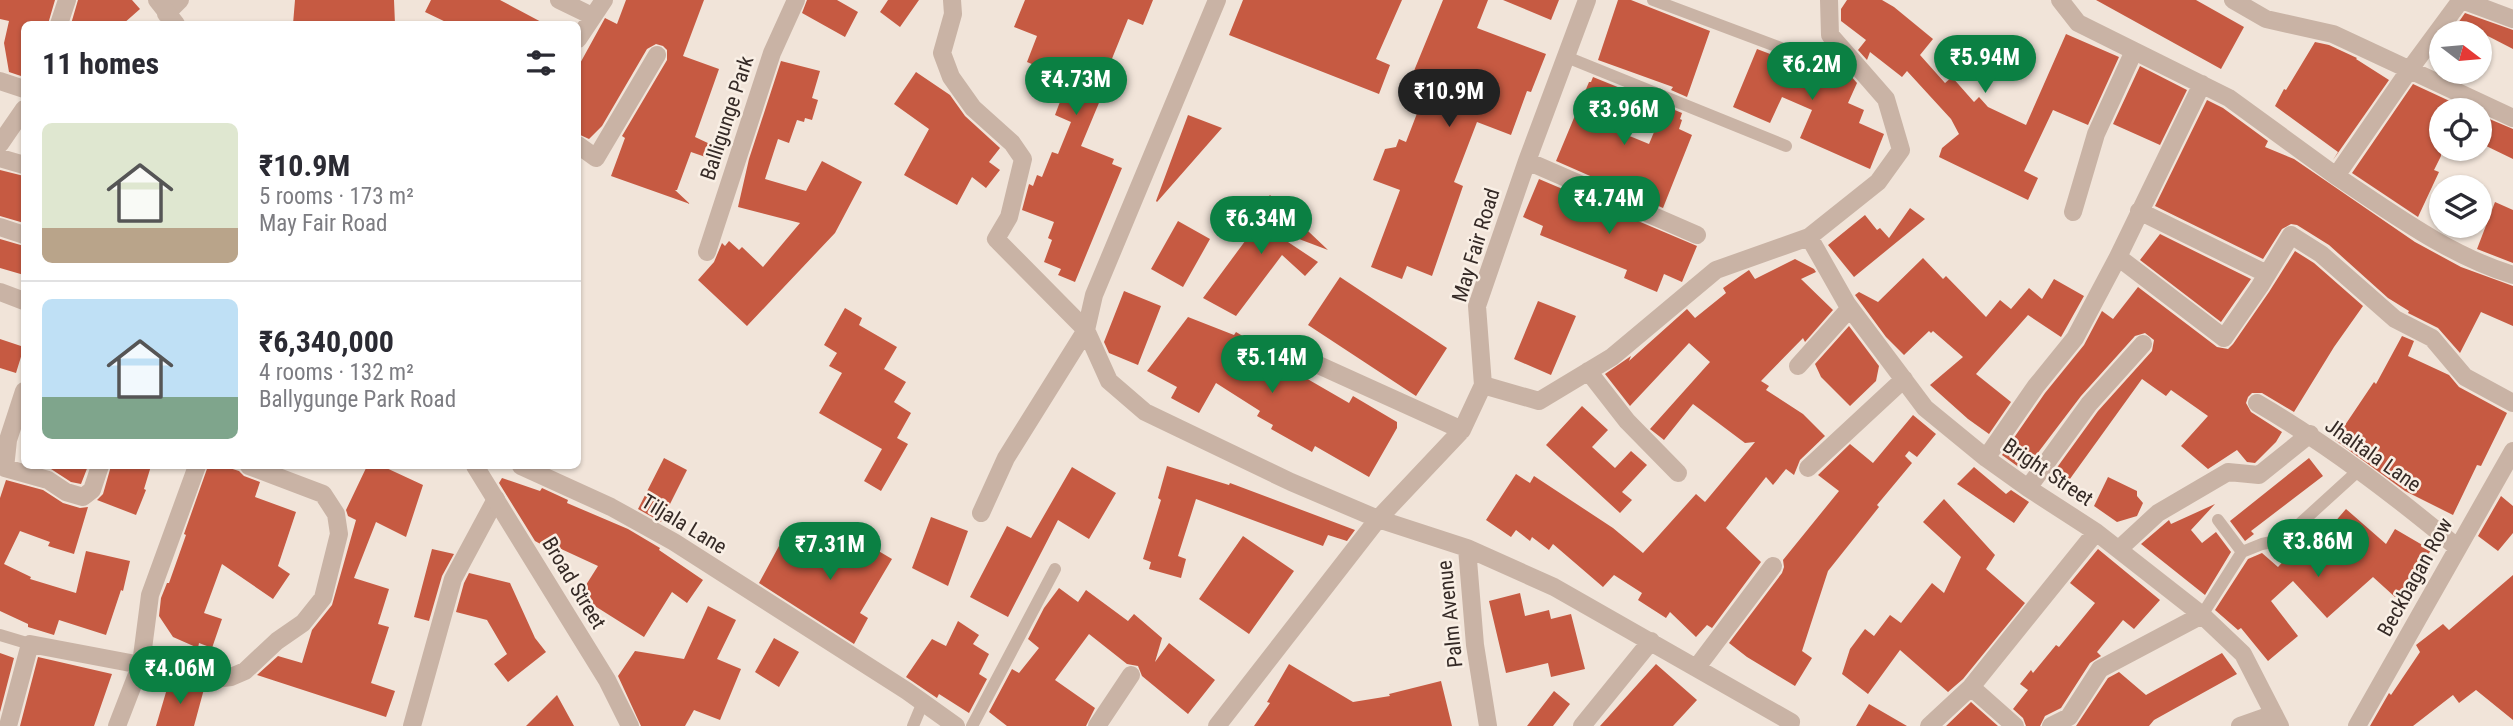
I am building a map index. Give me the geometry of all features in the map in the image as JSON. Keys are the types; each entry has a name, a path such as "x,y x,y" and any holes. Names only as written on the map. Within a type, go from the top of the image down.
{"street":[{"path":"60,21 67,0"},
{"path":"166,13 180,0"},
{"path":"559,0 592,16"},
{"path":"581,33 604,0"},
{"name":"Balligunge Park","path":"707,252 772,53 796,0"},
{"path":"952,0 953,14 942,53 951,77 973,108 1012,143 1023,159 1009,218 996,239 1086,330"},
{"path":"981,513 1006,458 1086,330 1094,295 1217,0"},
{"name":"May Fair Road","path":"1217,726 1378,519 1462,430 1483,385 1478,306 1564,56 1587,0"},
{"path":"1483,385 1539,401 1612,357 1716,270 1809,237 1878,182 1901,150 1886,99 1830,35 1829,0"},
{"path":"2060,0 2078,23 2229,98 2336,176 2436,241 2490,268 2513,275"},
{"path":"2233,0 2266,19 2333,34 2513,118"},
{"path":"2336,176 2410,69 2462,0 2513,19"},
{"path":"2073,212 2096,134 2134,51"},
{"path":"581,147 596,158 657,55"},
{"path":"0,81 21,88"},
{"path":"1986,458 2036,386 2075,338 2118,257 2202,84"},
{"path":"0,144 21,113"},
{"path":"0,158 21,164"},
{"path":"1527,161 1697,235"},
{"path":"2139,211 2267,274"},
{"path":"0,227 21,234"},
{"path":"2118,257 2224,338 2291,235 2321,254 2395,319 2432,338 2465,377 2513,403"},
{"name":"Bright Street","path":"1809,237 1850,308 1925,408 1986,458 2096,532 2202,615 2243,654 2277,720"},
{"path":"0,292 21,300"},
{"path":"1798,366 1850,308"},
{"name":"Palm Avenue","path":"1086,330 1109,381 1145,412 1291,482 1378,519 1467,548 1475,645 1488,726"},
{"path":"1272,344 1462,430"},
{"path":"2028,488 2089,404 2143,344"},
{"path":"1588,371 1627,421 1678,473"},
{"path":"1808,468 1903,379"},
{"path":"21,400 8,440 5,468 48,480 66,492 83,497 92,490 99,469"},
{"path":"2257,403 2310,434"},
{"name":"Jhaltala Lane","path":"2119,549 2158,513 2228,472 2259,475 2310,434 2458,548"},
{"name":"Beckbagan Row","path":"2357,726 2458,548 2506,483 2513,451"},
{"path":"117,726 141,664 150,596 196,469"},
{"path":"8,726 30,644 215,679 231,677 245,671 276,641 303,623 323,598 339,534 336,514 323,495 256,469"},
{"name":"Broad Street","path":"477,469 607,680 630,726"},
{"name":"Tiljala Lane","path":"527,469 611,508 674,542 956,726"},
{"path":"412,726 453,579 496,499"},
{"path":"1929,726 1971,687 2096,532"},
{"path":"1467,548 1555,587 1791,722 1790,726"},
{"path":"1698,667 1773,565"},
{"path":"2051,726 2069,717 2100,669 2202,615"},
{"path":"1582,726 1651,641"},
{"path":"1097,726 1131,675"},
{"path":"1971,687 2015,726"},
{"path":"2240,726 2277,720"}],"lane":[{"path":"1653,0 1789,51"},
{"path":"1564,56 1786,146"},
{"path":"2202,615 2242,552 2282,540 2359,470"},
{"path":"2218,520 2242,552"},
{"path":"972,726 1055,569"},
{"path":"0,635 30,644"},
{"path":"913,726 923,702"}],"building":[{"path":"0,0 55,0 49,21 21,21 21,76 9,72 4,43 9,21 0,19"},
{"path":"78,0 132,0 140,9 126,21 72,21"},
{"path":"295,0 394,0 395,21 293,21"},
{"path":"431,0 500,0 539,21 444,21 425,12"},
{"path":"626,0 704,0 683,56 719,69 695,137 725,151 720,162 691,152 675,190 690,204 611,176 625,138 622,136 667,60 667,50 663,46 656,44 647,49 602,126 589,139 581,135 581,62 605,18 617,24"},
{"path":"807,0 837,0 858,12 845,37 802,13"},
{"path":"888,0 919,0 900,27 880,12"},
{"path":"1025,0 1153,0 1143,25 1128,19 1105,76 1118,81 1110,101 1101,98 1081,146 1114,159 1112,164 1122,168 1075,282 1058,275 1061,269 1044,262 1052,240 1048,238 1054,222 1022,210 1029,184 1033,186 1037,175 1042,177 1052,152 1058,154 1071,122 1055,115 1067,83 1065,78 1027,62 1037,36 1014,27"},
{"path":"1243,0 1402,0 1376,59 1390,65 1379,94 1229,35"},
{"path":"1443,0 1488,0 1477,28 1546,54 1531,92 1527,91 1511,135 1477,122 1454,182 1463,186 1432,276 1407,266 1402,279 1371,267 1400,190 1373,180 1385,149 1396,147 1399,139 1406,142 1426,90 1409,83"},
{"path":"1503,0 1559,0 1551,20"},
{"path":"1618,0 1631,0 1710,31 1687,97 1671,90 1673,87 1598,60"},
{"path":"1847,0 1882,0 1894,7 1933,39 1920,55 1945,83 1952,77 1974,102 1979,97 1988,107 2026,125 2066,34 2119,57 2088,125 2053,110 2024,171 2038,178 2028,200 1939,157 1942,148 1959,134 1951,119 1907,71 1902,77 1870,52 1867,60 1858,50 1866,40 1841,21 1841,9"},
{"path":"2096,0 2196,0 2244,27 2221,69"},
{"path":"2465,13 2488,21 2459,21"},
{"path":"2492,23 2513,30 2513,49 2492,38"},
{"path":"1821,42 1857,83 1848,103 1864,110 1859,123 1884,134 1870,169 1800,138 1812,110 1782,97 1770,123 1733,107 1757,49 1809,69"},
{"path":"2315,42 2329,45 2357,58 2389,80 2333,160 2338,152 2275,106"},
{"path":"781,61 820,71 812,98 818,100 812,120 797,120 789,143 778,139 765,179 806,191 822,161 862,182 835,233 747,326 698,280 714,262 722,243 725,246 729,241 739,250 742,247 763,267 800,223 738,207 749,159"},
{"path":"2140,66 2187,90 2160,145 2113,124"},
{"path":"916,72 950,95 965,116 1000,148 989,162 1000,170 986,188 972,177 957,205 904,175 929,129 894,104"},
{"path":"1593,77 1625,90 1610,128 1649,144 1665,106 1682,113 1679,129 1692,135 1663,208 1556,161"},
{"path":"2413,84 2443,98 2429,98 2429,161 2438,161 2434,170 2439,172 2438,175 2429,175 2429,193 2418,217 2352,173"},
{"path":"2207,100 2223,108 2268,141 2265,147 2294,159 2415,242 2461,267 2513,286 2513,326 2481,312 2460,353 2438,328 2408,313 2409,311 2388,298 2329,245 2297,225 2291,224 2282,229 2263,259 2155,206"},
{"path":"1188,115 1222,128 1157,202 1156,201"},
{"path":"2492,120 2513,129 2513,159 2492,149"},
{"path":"0,170 21,175 21,222 0,216"},
{"path":"1539,179 1697,246 1682,282 1664,274 1657,292 1624,278 1627,270 1540,235 1543,226 1523,217"},
{"path":"1270,195 1328,250 1291,236 1288,242 1318,262 1305,276 1282,255 1236,316 1203,298 1254,229 1246,221"},
{"path":"2495,202 2513,210 2513,263 2477,249 2481,238 2492,238 2492,210"},
{"path":"1910,208 1925,219 1854,277 1828,245 1865,215 1877,230 1880,228 1889,238"},
{"path":"1178,221 1210,239 1183,287 1151,269"},
{"path":"2160,234 2251,279 2221,322 2140,260"},
{"path":"0,239 21,245 21,274 0,268"},
{"path":"2295,251 2314,263 2363,306 2294,412 2262,393 2252,393 2248,397 2246,403 2251,412 2282,432 2255,463 2247,462 2237,450 2208,469 2181,446 2208,416 2171,390 2166,396 2142,379 2067,483 2053,473 2098,411 2152,351 2154,340 2145,333 2135,336 2081,396 2024,471 2002,455 2045,393 2084,345 2102,311 2113,319 2138,287 2217,347 2228,349"},
{"path":"1923,258 1943,279 1946,276 1986,317 2000,300 2011,309 2029,288 2042,299 2054,279 2084,296 2061,337 2028,315 1976,374 2011,402 1989,434 1930,385 1963,357 1933,331 1929,331 1904,355 1886,337 1855,295 1859,292 1878,302"},
{"path":"1795,259 1814,269 1816,272 1801,279 1833,310 1805,342 1803,338 1761,381 1769,386 1766,390 1803,414 1825,436 1800,460 1794,475 1786,469 1773,485 1766,477 1726,528 1761,562 1712,628 1707,625 1696,637 1670,612 1666,618 1638,600 1642,593 1614,575 1603,587 1553,544 1549,550 1532,537 1530,541 1516,530 1511,537 1486,520 1516,474 1530,483 1534,476 1613,528 1643,553 1696,494 1705,502 1755,442 1745,443 1693,404 1664,440 1650,429 1710,362 1689,343 1630,406 1605,374 1631,356 1629,361 1687,309 1695,318 1726,293 1723,288 1749,270 1755,279"},
{"path":"1340,277 1447,348 1416,396 1308,325"},
{"path":"1124,291 1161,306 1138,365 1109,353 1104,342"},
{"path":"1538,301 1576,316 1551,375 1514,359"},
{"path":"845,308 862,318 859,325 897,347 884,369 906,382 894,402 911,413 897,438 908,444 881,491 864,481 882,449 819,413 842,373 829,366 837,353 824,345"},
{"path":"1188,317 1234,335 1236,332 1261,347 1265,352 1262,357 1349,403 1353,396 1397,422 1397,428 1369,477 1315,446 1312,452 1271,429 1273,425 1257,416 1260,411 1216,383 1199,413 1171,398 1177,387 1147,371"},
{"path":"1849,326 1879,366 1876,381 1850,406 1821,377 1815,364"},
{"path":"2402,336 2414,341 2408,356 2449,375 2459,387 2507,413 2481,466 2477,465 2453,515 2405,491 2335,440 2374,382 2376,384"},
{"path":"0,339 21,346 16,373 0,368"},
{"path":"1582,406 1608,430 1592,447 1615,468 1631,451 1647,465 1622,492 1632,500 1620,513 1546,445"},
{"path":"1913,415 1936,434 1917,457 1909,451 1905,456 1912,463 1828,571 1802,651 1812,658 1795,686 1729,643 1782,573 1783,560 1839,491 1818,475 1850,444 1873,463"},
{"path":"664,458 687,470 661,522 638,509"},
{"path":"2309,458 2323,476 2251,531 2254,534 2245,541 2230,521"},
{"path":"1167,466 1229,485 1230,483 1355,530 1347,541 1328,535 1323,546 1196,499 1178,556 1186,559 1181,578 1149,569 1151,562 1143,559 1161,500 1158,498"},
{"path":"1072,467 1116,493 1089,539 1058,520 1008,617 970,597 1007,526 1031,538"},
{"path":"1974,467 2006,494 2011,490 2029,502 2014,523 1957,484"},
{"path":"51,469 87,469 81,484 71,482"},
{"path":"110,469 150,469 144,489 146,490 136,515 97,500 103,494"},
{"path":"207,469 239,471 244,476 260,482 255,497 296,512 278,566 290,574 273,599 222,564 204,613 222,619 212,648 199,643 198,648 173,637 159,616 161,598 169,583 186,535 184,534"},
{"path":"366,469 388,469 423,485 406,537 376,522 354,578 389,589 378,624 389,627 371,683 395,691 386,717 257,675 278,656 302,663 312,630 332,605 356,520 348,516 346,510"},
{"path":"2108,477 2137,491 2137,496 2143,503 2137,516 2117,522 2094,506"},
{"path":"502,478 540,491 542,488 568,500 567,503 628,529 660,548 659,550 703,580 687,603 672,592 644,637 579,596 598,566 546,542 544,546 535,541 499,483"},
{"path":"6,480 43,490 63,503 80,508 88,507 74,554 48,546 50,542 20,531 4,564 31,577 30,579 76,593 86,551 130,561 123,591 121,590 106,635 59,620 54,635 28,627 28,624 0,611 0,498"},
{"path":"2501,496 2513,506 2513,533 2498,551 2478,536"},
{"path":"1944,499 1995,555 1986,569 2025,603 1963,679 1948,692 1900,650 1868,694 1842,674 1850,649 1865,629 1874,636 1890,615 1901,623 1932,583 1944,593 1961,557 1923,522"},
{"path":"2215,504 2191,530 2202,543 2216,532 2231,552 2205,595 2141,544 2169,520 2171,524"},
{"path":"2346,509 2386,544 2395,529 2431,550 2419,570 2395,597 2373,577 2327,618 2293,581 2271,601 2298,636 2268,661 2241,628 2238,630 2215,610 2248,559 2262,553 2278,567 2305,538 2314,546"},
{"path":"931,517 968,531 948,586 912,568"},
{"path":"838,527 892,559 860,613 868,618 854,644 759,583 779,546 815,566"},
{"path":"1243,536 1294,571 1249,634 1199,599"},
{"path":"432,549 454,554 442,576 429,621 414,617"},
{"path":"2098,549 2160,600 2134,629 2123,620 2097,652 2101,656 2090,663 2061,708 2045,716 2040,726 2026,726 2023,718 2013,709 2028,690 2020,684 2056,645 2059,647 2095,603 2070,583"},
{"path":"469,573 510,583 535,638 546,652 508,682 494,664 507,654 487,620 456,612"},
{"path":"2513,575 2513,720 2476,690 2459,703 2453,695 2413,726 2370,726 2389,693 2391,695 2420,652 2416,645 2443,624 2449,630"},
{"path":"1059,588 1078,602 1086,590 1128,621 1134,614 1162,638 1155,662 1169,643 1215,680 1188,714 1142,676 1138,666 1127,664 1089,634 1055,680 1095,708 1086,726 1007,726 989,712 1012,669 1019,673 1039,648 1028,639 1044,608"},
{"path":"1520,593 1525,616 1549,610 1551,619 1571,614 1585,669 1551,677 1548,663 1506,673 1489,601"},
{"path":"708,606 736,620 717,659 741,669 720,720 694,710 685,726 641,726 618,676 635,651 684,659"},
{"path":"958,621 979,635 973,644 989,654 979,674 987,679 969,713 939,694 937,698 906,677 932,639 946,646"},
{"path":"774,638 799,652 779,687 755,672"},
{"path":"0,653 14,658 0,712"},
{"path":"2222,653 2237,674 2154,720 2149,726 2076,726 2108,678 2119,672 2146,695"},
{"path":"38,657 112,674 94,726 20,726"},
{"path":"1289,664 1353,702 1390,696 1389,694 1441,681 1452,726 1254,726 1270,703 1267,702"},
{"path":"1656,664 1697,700 1673,726 1600,726"},
{"path":"169,682 204,689 194,726 156,726"},
{"path":"1554,691 1570,704 1553,726 1527,726"},
{"path":"557,695 574,726 526,726"},
{"path":"1971,702 1998,726 1946,726"},
{"path":"1869,704 1907,726 1856,726"}]}
